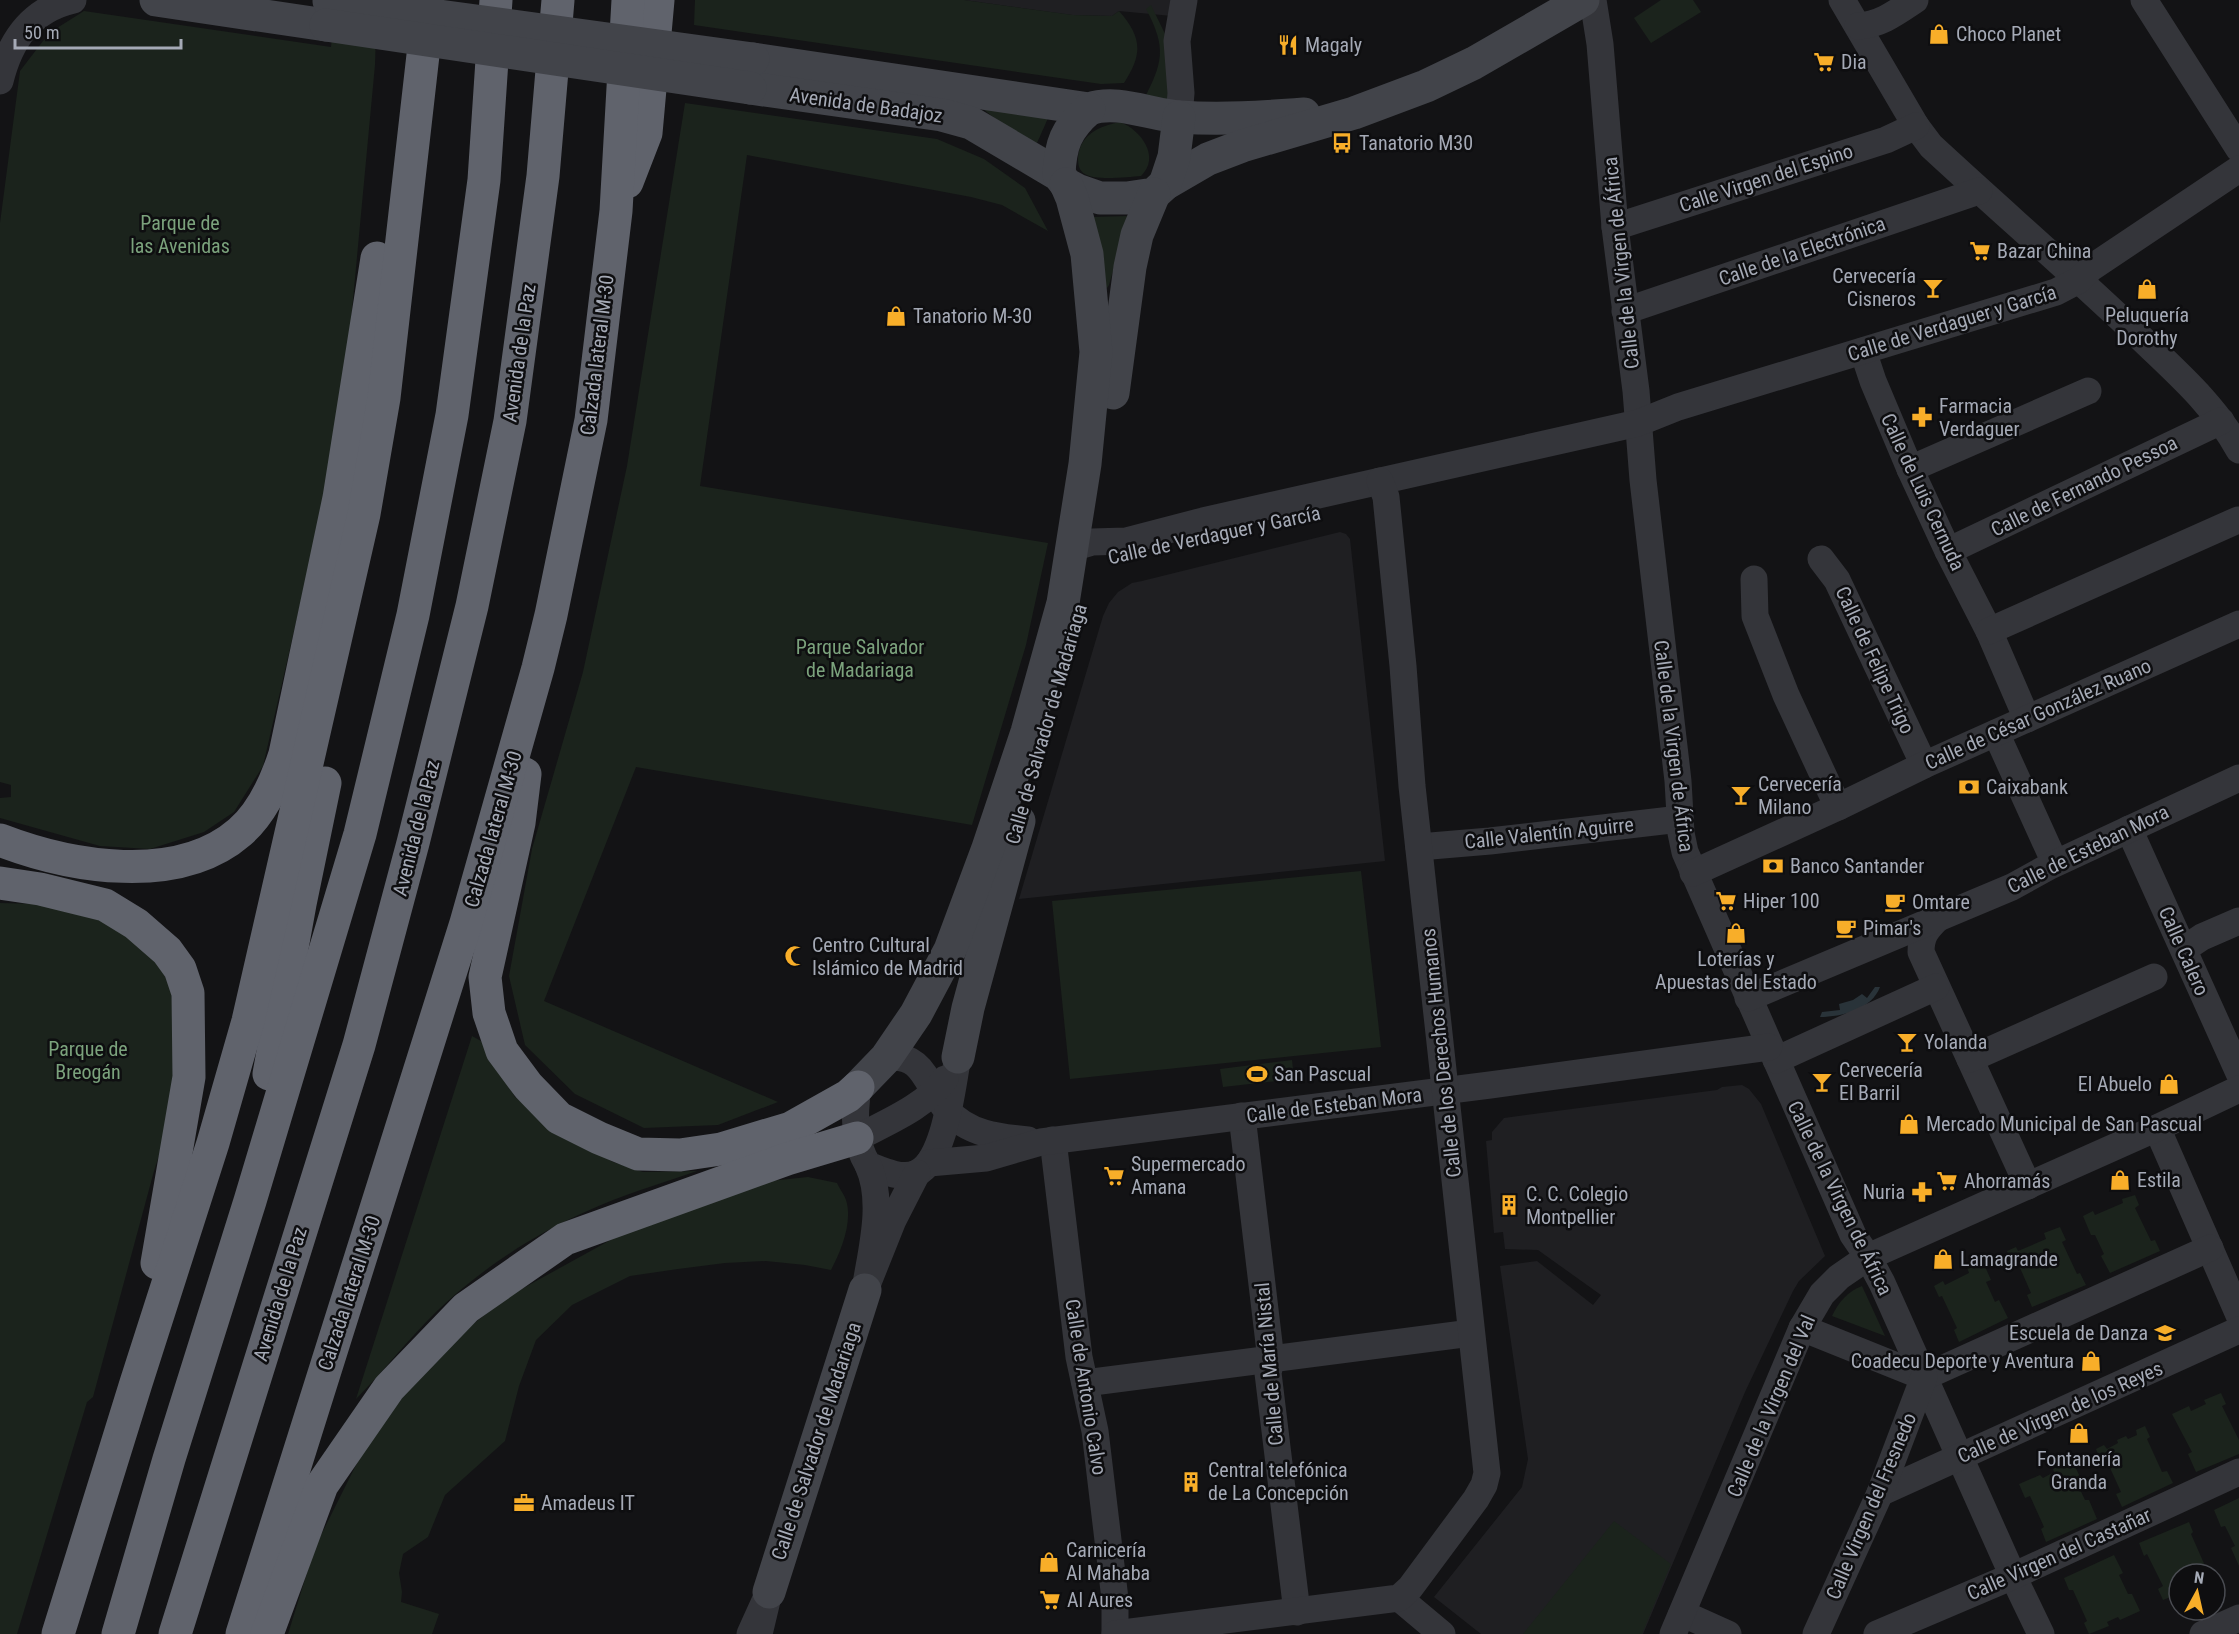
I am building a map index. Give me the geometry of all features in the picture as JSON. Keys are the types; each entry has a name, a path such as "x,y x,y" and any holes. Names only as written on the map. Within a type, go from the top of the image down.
{"highway":[{"path":"58,1634 213,1143 248,1021 364,514 384,398 429,0"},
{"path":"117,1634 360,834 413,615 452,415 484,180 496,0"},
{"name":"Avenida de la Paz","path":"175,1634 359,1045 413,843 472,606 510,421 543,176 558,0"},
{"name":"Calzada lateral M-30","path":"242,1634 466,923 551,615 591,420 615,211 628,0"},
{"path":"615,211 646,133 658,0"},
{"path":"0,840 48,855 98,864 151,867 178,863 201,856 223,845 241,832 264,804 285,754 339,498 373,289 389,147 420,71"},
{"path":"250,1201 270,1067 300,904 357,635 364,514"},
{"path":"538,668 519,824 485,977 489,1013 502,1051 528,1086 558,1118 599,1138 638,1154 680,1155 720,1149 791,1128 848,1096 858,1087"},
{"path":"0,883 40,889 105,905 136,924 167,951 180,969 188,993 189,1077 136,1383"},
{"path":"267,1634 322,1485 388,1388 466,1308 565,1239 787,1160 863,1151"}],"street":[{"path":"0,81 6,56 20,33 50,10 64,2 74,0"},
{"name":"Avenida de Badajoz","path":"156,0 325,9 752,74 1089,109 1111,106 1179,117 1279,116 1369,105"},
{"path":"1160,190 1174,157 1181,93 1177,41 1184,0"},
{"name":"Avenida de Badajoz","path":"752,74 971,123 1085,194 1100,198 1127,198 1160,190 1208,159 1220,154 1319,124 1426,86 1474,63 1583,0"},
{"name":"Calle de la Virgen de África","path":"1593,0 1600,44 1615,227 1685,852 1853,1235 1868,1257 2041,1634"},
{"path":"1842,0 1916,126 1932,146 2079,280 2201,397 2221,421 2239,450"},
{"path":"1858,26 1881,21 1915,0"},
{"path":"2144,0 2239,149"},
{"path":"1063,180 1060,151 1080,117 1089,109"},
{"name":"Calle Virgen del Espino","path":"1615,227 1886,140 1916,126"},
{"name":"Calle de Verdaguer y García","path":"1084,551 1205,538 1383,489 1613,442 1638,423 1678,407 2056,292 2079,280 2091,268 2239,170"},
{"name":"Calle de Salvador de Madariaga","path":"865,1290 875,1224 875,1185 863,1151 855,1109 858,1087 885,1058 916,1014 951,950 1027,732 1063,603 1084,551 1085,464 1095,352 1086,254 1072,198 1063,180"},
{"name":"Calle de Salvador de Madariaga","path":"958,1057 968,1008 1018,821 1069,655 1084,551 1103,479 1130,267 1137,235 1160,190"},
{"name":"Calle de la Electrónica","path":"1625,311 1979,191"},
{"name":"Calle de Luis Cernuda","path":"1863,351 1872,381 1910,469 1989,631 2027,719"},
{"path":"1910,469 2088,391"},
{"name":"Calle de Fernando Pessoa","path":"1948,551 2221,421"},
{"name":"Calle de los Derechos Humanos","path":"1383,489 1419,847 1487,1473 1484,1485 1414,1583 1399,1598"},
{"path":"1989,631 2238,520"},
{"name":"Calle de Felipe Trigo","path":"1821,558 1837,580 1924,765"},
{"path":"1754,579 1755,616 1786,695 1838,807"},
{"name":"Calle de César González Ruano","path":"1693,873 1924,765 2239,624"},
{"path":"1996,734 2055,863"},
{"name":"Calle de Esteban Mora","path":"1748,998 2012,887 2055,863 2239,778"},
{"name":"Calle Valentín Aguirre","path":"1419,847 1680,819"},
{"name":"Calle Calero","path":"2129,829 2239,1073"},
{"path":"1921,952 1922,938 1926,930 1937,920"},
{"path":"2184,949 2202,937 2239,921"},
{"path":"1892,936 1905,937 1914,942 1921,952 2028,1186"},
{"path":"1970,1059 2154,977"},
{"name":"Calle de Esteban Mora","path":"923,1168 986,1158 1047,1141 1445,1091 1773,1054 1936,987"},
{"path":"885,1058 897,1056 912,1060 922,1071 941,1101"},
{"path":"941,1101 944,1081 958,1057"},
{"name":"Calle de la Virgen del Val","path":"1677,1625 1802,1328 1822,1294 1839,1277 1868,1257 2239,1089"},
{"path":"923,1168 896,1175 863,1151 892,1120 941,1101"},
{"name":"Calle de Salvador de Madariaga","path":"759,1634 769,1592 865,1290 893,1220 939,1143 941,1101"},
{"name":"Calle de Esteban Mora","path":"941,1101 977,1131 989,1136 1047,1141"},
{"name":"Calle de María Nistal","path":"1242,1116 1271,1360 1268,1373 1297,1612"},
{"path":"2157,1128 2239,1315"},
{"name":"Calle de Antonio Calvo","path":"1047,1141 1078,1348 1095,1431 1117,1619 1115,1634"},
{"path":"1802,1328 1924,1377 2210,1248"},
{"name":"Calle de Virgen de los Reyes","path":"1880,1493 2239,1330"},
{"path":"1085,1383 1471,1333"},
{"name":"Calle Virgen del Fresnedo","path":"1816,1634 1880,1493 1924,1377"},
{"name":"Calle Virgen del Castañar","path":"1877,1634 2013,1576 2239,1472"},
{"name":"Calle de Salvador de Madariaga","path":"750,1634 769,1592"},
{"path":"1115,1634 1399,1598 1442,1634"},
{"path":"1677,1625 1688,1617 1728,1634"},
{"path":"2204,1634 2239,1618"}],"shaded area":[{"path":"964,0 1173,0 1172,16 1119,11 1112,16 1072,15"},
{"path":"1340,532 1346,534 1350,539 1385,861 1019,899 1103,616 1109,603 1118,592 1132,583"},
{"path":"1875,987 1880,987 1876,995 1863,1006 1847,1013 1820,1017 1822,1012 1840,1010 1839,1004 1853,1000 1862,994 1867,998"},
{"path":"1742,1085 1749,1089 1761,1104 1825,1256 1799,1281 1793,1291 1745,1392 1643,1634 1481,1634 1434,1597 1522,1487 1528,1459 1500,1266 1537,1261 1593,1305 1601,1295 1538,1250 1505,1249 1503,1232 1494,1233 1486,1141 1492,1140 1492,1132 1504,1118"}],"green space":[{"name":"Parque de las Avenidas","path":"336,0 377,0 375,65 346,374 331,470 263,766 234,812 204,832 150,849 100,846 0,818 0,798 11,797 11,785 0,782 0,223 20,71 43,41 57,28 84,11 331,47"},
{"path":"695,0 964,0 1073,15 1112,16 1119,11 1127,20 1136,38 1137,54 1124,83 1101,84 694,25"},
{"path":"1661,0 1693,0 1701,12 1651,43 1634,18"},
{"path":"1151,5 1166,36 1169,103 1143,101 1155,76 1160,55 1157,34 1146,9"},
{"name":"Parque Salvador de Madariaga","path":"685,103 937,139 984,159 1025,188 1048,231 1002,205 971,197 747,155 700,486 1048,543 1026,645 972,825 636,767 544,1001 778,1102 718,1125 644,1128 575,1094 525,1045 509,976 532,849 583,672 627,466"},
{"path":"981,107 1049,116 1037,143 1012,133"},
{"path":"1120,122 1135,131 1146,145 1149,153 1147,169 1141,176 1120,178 1096,177 1083,173 1079,167 1078,158 1087,137 1098,129"},
{"path":"1128,216 1109,285 1107,288 1092,217"},
{"path":"1361,871 1381,1047 1070,1079 1052,901"},
{"name":"Parque de Breogán","path":"0,903 36,904 95,917 148,942 175,994 178,1095 154,1171 93,1397 87,1402 17,1634 0,1634"},
{"path":"472,1036 481,1041 515,1097 568,1138 613,1162 643,1172 697,1171 627,1195 565,1221 507,1255 437,1311 356,1399"},
{"name":"San Pascual","path":"1292,1060 1294,1079 1223,1087 1220,1069"},
{"path":"808,1177 837,1183 846,1200 847,1227 831,1270 766,1261 725,1263 630,1276 572,1305 536,1340 519,1386 505,1441 445,1495 428,1537 403,1554 399,1573 401,1602 439,1614 432,1634 288,1634 315,1547 360,1457 418,1377 468,1328 509,1296 616,1237 770,1181"},
{"path":"2135,1195 2139,1205 2135,1208 2151,1241 2155,1240 2160,1251 2110,1273 2101,1256 2104,1254 2095,1235 2091,1235 2083,1216 2093,1211 2095,1215 2123,1203 2122,1199"},
{"path":"2060,1227 2066,1240 2062,1242 2077,1274 2080,1273 2086,1285 2032,1307 2027,1295 2031,1293 2017,1261 2011,1263 2007,1251 2016,1247 2018,1251 2046,1239 2044,1233"},
{"path":"1983,1262 1991,1280 1986,1282 1995,1302 1999,1300 2008,1318 1959,1342 1954,1330 1957,1328 1942,1296 1939,1297 1934,1286 1943,1281 1945,1285 1969,1273 1967,1267"},
{"path":"1862,1286 1885,1336 1832,1316 1844,1298"},
{"path":"2221,1393 2226,1404 2222,1406 2239,1440 2239,1454 2196,1472 2188,1454 2192,1452 2172,1414 2189,1406 2191,1411 2206,1404 2204,1400"},
{"path":"2145,1426 2150,1437 2147,1439 2162,1472 2167,1471 2173,1483 2122,1507 2116,1494 2121,1492 2106,1459 2100,1460 2096,1449 2104,1445 2107,1449 2118,1443 2117,1440 2137,1435 2136,1430"},
{"path":"2072,1460 2080,1477 2075,1479 2085,1500 2089,1500 2097,1519 2046,1542 2041,1529 2044,1527 2030,1496 2025,1498 2019,1484 2040,1475 2043,1478 2054,1472 2053,1469"},
{"path":"2239,1498 2239,1566 2231,1548 2235,1546 2225,1526 2221,1527 2214,1510"},
{"path":"1614,1521 1671,1564 1642,1634 1523,1634"},
{"path":"2189,1522 2193,1532 2191,1534 2203,1562 2167,1562 2167,1598 2163,1600 2158,1589 2163,1586 2147,1554 2144,1556 2139,1543"},
{"path":"2114,1555 2123,1573 2119,1575 2140,1611 2120,1620 2118,1617 2107,1622 2109,1626 2089,1634 2084,1623 2087,1621 2073,1590 2069,1590 2064,1578"}],"place":[{"name":"Choco Planet","path":"1939,34"},
{"name":"Magaly","path":"1288,45"},
{"name":"Dia","path":"1824,62"},
{"name":"Tanatorio M30","path":"1342,143"},
{"name":"Bazar China","path":"1980,251"},
{"name":"Cervecería Cisneros","path":"1933,288"},
{"name":"Peluquería Dorothy","path":"2147,289"},
{"name":"Tanatorio M-30","path":"896,316"},
{"name":"Farmacia Verdaguer","path":"1922,417"},
{"name":"Caixabank","path":"1969,787"},
{"name":"Cervecería Milano","path":"1741,795"},
{"name":"Banco Santander","path":"1773,866"},
{"name":"Hiper 100","path":"1726,901"},
{"name":"Omtare","path":"1895,902"},
{"name":"Pimar's","path":"1846,928"},
{"name":"Loterías y Apuestas del Estado","path":"1736,933"},
{"name":"Centro Cultural Islámico de Madrid","path":"795,956"},
{"name":"Yolanda","path":"1907,1042"},
{"name":"San Pascual","path":"1257,1074"},
{"name":"Cervecería El Barril","path":"1822,1082"},
{"name":"El Abuelo","path":"2169,1084"},
{"name":"Mercado Municipal de San Pascual","path":"1909,1124"},
{"name":"Supermercado Amana","path":"1114,1176"},
{"name":"Estila","path":"2120,1180"},
{"name":"Ahorramás","path":"1947,1181"},
{"name":"Nuria","path":"1922,1192"},
{"name":"C. C. Colegio Montpellier","path":"1509,1205"},
{"name":"Lamagrande","path":"1943,1259"},
{"name":"Escuela de Danza","path":"2165,1333"},
{"name":"Coadecu Deporte y Aventura","path":"2091,1361"},
{"name":"Fontanería Granda","path":"2079,1433"},
{"name":"Central telefónica de La Concepción","path":"1191,1482"},
{"name":"Amadeus IT","path":"524,1503"},
{"name":"Carnicería Al Mahaba","path":"1049,1562"},
{"name":"Al Aures","path":"1050,1600"}]}
